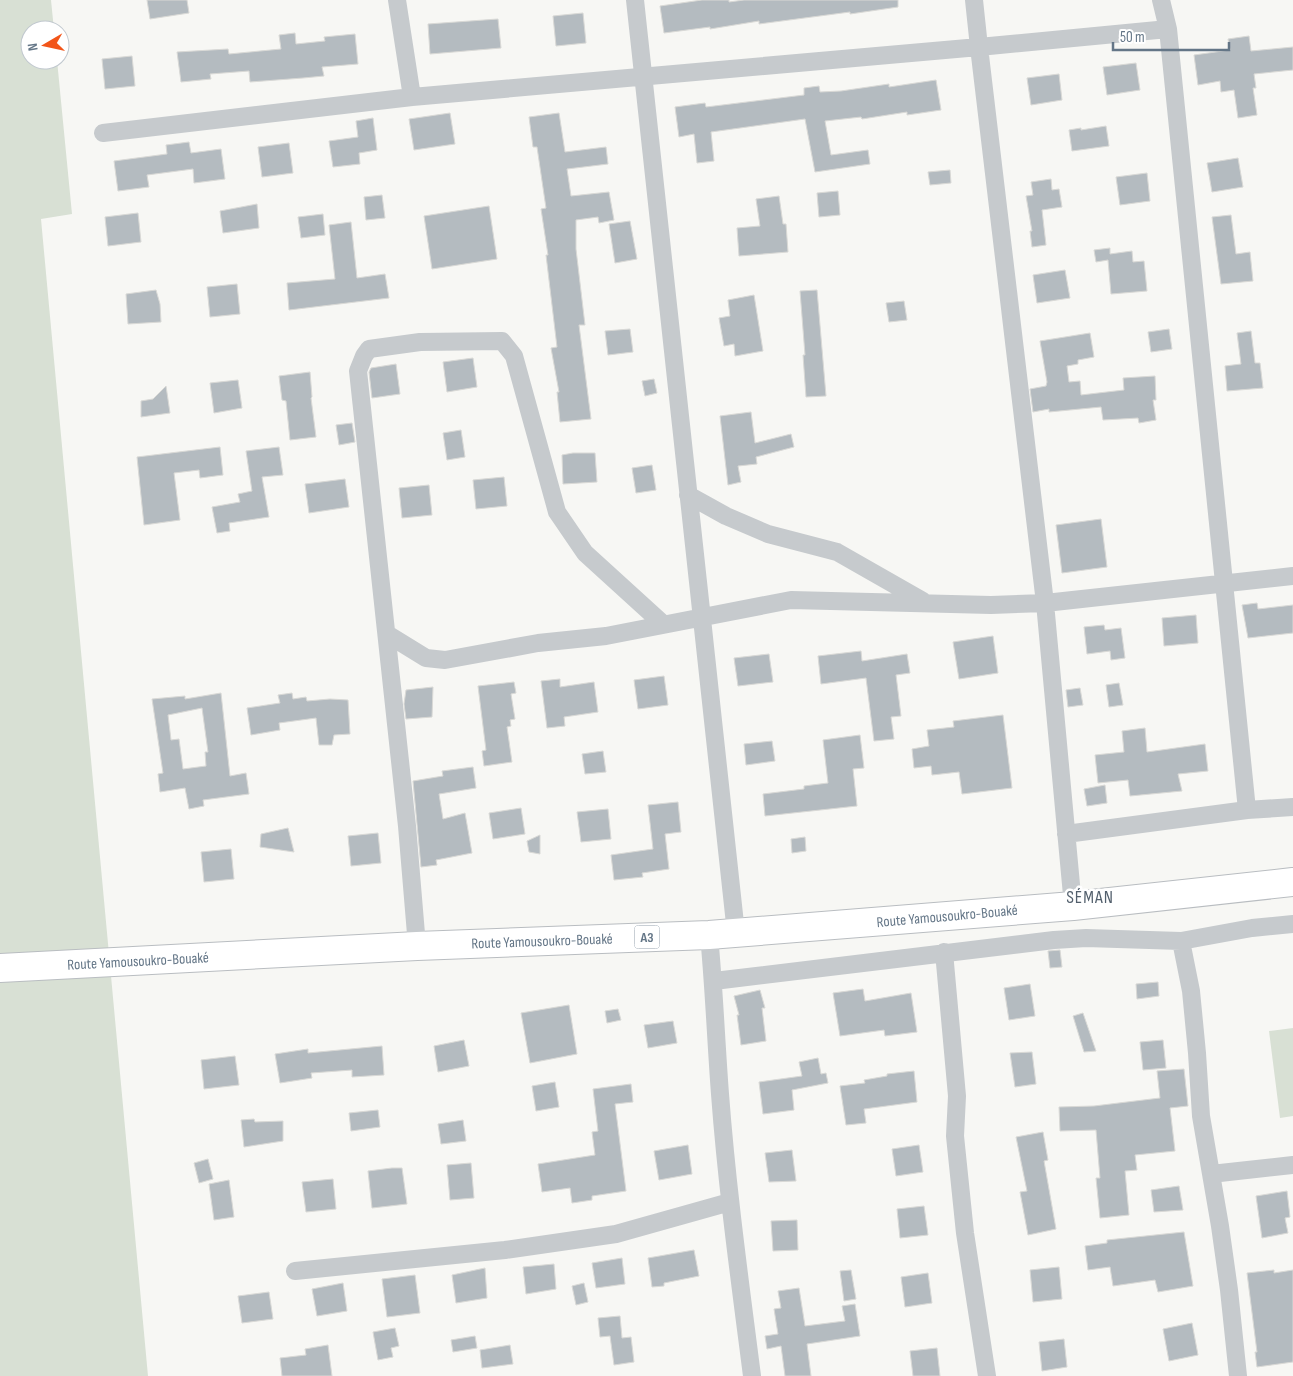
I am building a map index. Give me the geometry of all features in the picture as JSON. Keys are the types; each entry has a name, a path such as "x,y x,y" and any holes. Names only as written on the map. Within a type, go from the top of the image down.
{"main road":[{"name":"Route Yamousoukro-Bouaké","path":"0,968 416,946 709,935 1074,906 1293,882"}],"street":[{"path":"397,0 412,97"},
{"path":"635,0 736,932"},
{"path":"974,0 978,47 1045,604 1074,906"},
{"path":"1162,0 1168,29 1248,810"},
{"path":"103,133 412,97 1168,29"},
{"path":"416,946 407,826 358,371 369,349 420,342 502,341 514,356 557,512 585,553 663,624"},
{"path":"688,495 726,516 768,534 837,552 925,603"},
{"path":"387,634 426,658 445,660 538,643 606,636 791,600 991,605 1045,604 1224,582 1293,576"},
{"path":"1066,834 1248,810 1293,807"},
{"path":"714,981 1054,940 1086,938 1181,941 1252,928 1293,924"},
{"path":"709,935 730,1202 752,1376"},
{"path":"1181,941 1191,991 1198,1053 1201,1116 1228,1281 1238,1376"},
{"path":"944,952 957,1096 955,1136 965,1233 988,1376"},
{"path":"1211,1174 1293,1165"},
{"path":"295,1271 505,1250 616,1234 730,1202"}],"shaded area":[{"path":"0,0 51,0 53,20 20,20 20,70 58,70 72,214 41,219 148,1376 0,1376"},
{"path":"1293,1028 1293,1116 1280,1118 1269,1031"}],"building":[{"path":"147,0 187,0 189,13 150,19"},
{"path":"702,0 729,0 729,2 744,0 898,0 898,7 850,14 850,12 759,24 759,21 710,29 710,27 664,33 660,6"},
{"path":"583,13 586,43 556,46 553,16"},
{"path":"498,19 501,48 430,54 428,24"},
{"path":"295,33 296,44 325,41 324,37 355,34 358,64 322,67 324,76 250,82 249,71 210,74 211,79 181,82 177,52 228,49 229,54 281,49 279,35"},
{"path":"1249,36 1251,51 1293,47 1293,70 1254,74 1256,88 1253,88 1257,115 1238,118 1234,90 1221,92 1220,81 1198,85 1194,55 1230,50 1228,39"},
{"path":"132,56 135,86 105,89 102,59"},
{"path":"1136,63 1140,90 1107,95 1103,67"},
{"path":"1059,74 1062,100 1031,105 1027,78"},
{"path":"936,80 941,110 907,115 907,112 862,119 861,117 825,121 831,155 868,150 870,164 815,172 805,119 711,132 714,161 697,163 694,134 679,137 675,107 705,103 706,107 804,95 804,88 819,86 820,92 841,91 889,84 889,87"},
{"path":"450,113 455,144 414,150 409,119"},
{"path":"559,113 565,152 606,147 608,164 567,169 571,196 609,192 614,220 599,223 598,217 576,220 576,249 585,325 579,325 591,419 560,422 557,392 559,392 551,348 557,347 546,255 548,255 541,209 546,208 537,147 533,147 529,117"},
{"path":"373,118 377,150 359,153 360,164 333,167 329,141 358,137 356,121"},
{"path":"1106,126 1109,146 1072,151 1069,130"},
{"path":"189,142 191,153 221,149 225,179 194,183 193,169 147,175 149,187 118,191 114,161 167,154 166,145"},
{"path":"289,143 293,173 262,177 258,147"},
{"path":"1238,158 1243,187 1212,192 1207,163"},
{"path":"950,170 951,183 930,185 928,172"},
{"path":"1147,173 1150,201 1120,205 1116,177"},
{"path":"1051,179 1052,190 1059,189 1062,207 1042,210 1046,245 1032,247 1030,231 1032,231 1026,196 1033,195 1031,182"},
{"path":"838,191 840,215 819,217 817,193"},
{"path":"382,195 385,218 366,220 364,197"},
{"path":"779,196 783,224 786,224 788,252 739,256 737,228 760,226 756,199"},
{"path":"257,204 259,228 223,233 220,211"},
{"path":"489,206 497,259 432,269 424,216"},
{"path":"138,213 141,242 108,246 105,217"},
{"path":"323,214 325,235 301,238 298,217"},
{"path":"1231,215 1236,254 1250,252 1253,281 1221,284 1212,217"},
{"path":"630,221 637,259 615,263 609,224"},
{"path":"351,222 357,278 385,274 389,298 289,310 287,283 335,279 329,225"},
{"path":"1110,248 1110,254 1132,251 1133,262 1144,261 1147,291 1111,294 1108,260 1096,262 1094,250"},
{"path":"1065,270 1070,298 1037,303 1033,275"},
{"path":"237,284 240,314 210,317 207,287"},
{"path":"156,290 160,304 161,322 128,324 126,294"},
{"path":"817,290 826,396 806,397 800,291"},
{"path":"754,295 763,351 735,356 734,344 724,346 719,318 730,316 728,300"},
{"path":"904,301 907,320 889,322 886,303"},
{"path":"630,329 633,352 608,355 605,331"},
{"path":"1169,329 1172,349 1151,352 1148,332"},
{"path":"1251,331 1255,363 1260,363 1263,388 1227,391 1225,366 1241,364 1237,333"},
{"path":"1090,333 1094,357 1078,360 1078,364 1067,366 1069,382 1080,381 1081,395 1124,390 1123,378 1155,376 1156,400 1153,400 1156,420 1139,423 1138,418 1103,420 1101,407 1049,412 1049,409 1033,412 1030,389 1046,386 1047,382 1040,341"},
{"path":"473,358 477,387 447,392 443,362"},
{"path":"396,364 400,394 372,398 369,372 371,368"},
{"path":"310,372 316,437 290,440 286,401 282,400 279,376"},
{"path":"654,379 657,393 645,396 642,381"},
{"path":"238,380 242,408 214,413 210,383"},
{"path":"166,386 170,413 141,417 141,401 153,399"},
{"path":"751,412 755,443 791,434 794,447 756,457 757,464 738,466 741,482 728,485 720,416"},
{"path":"352,423 355,442 339,445 336,425"},
{"path":"461,430 465,457 447,460 443,433"},
{"path":"220,447 223,475 200,478 199,470 174,473 180,520 144,525 137,457"},
{"path":"279,447 283,475 262,477 269,517 229,523 230,531 217,533 212,507 240,502 238,494 252,491 246,451"},
{"path":"595,453 597,482 563,484 562,455"},
{"path":"652,465 656,490 636,493 632,468"},
{"path":"504,477 507,506 476,509 473,480"},
{"path":"345,479 349,507 309,513 305,484"},
{"path":"429,485 432,515 402,518 399,488"},
{"path":"1101,519 1107,567 1062,573 1056,525"},
{"path":"1257,603 1258,609 1293,605 1293,633 1248,638 1242,605"},
{"path":"1196,615 1198,643 1164,646 1162,618"},
{"path":"1104,625 1105,630 1121,628 1125,658 1111,660 1110,651 1087,654 1084,627"},
{"path":"993,636 998,673 959,679 953,642"},
{"path":"861,651 862,661 907,654 910,673 896,675 901,716 891,717 894,739 874,741 866,678 821,684 818,656"},
{"path":"769,654 773,682 738,686 734,658"},
{"path":"664,676 668,705 638,709 634,680"},
{"path":"560,679 560,687 594,682 598,712 564,717 565,726 547,728 541,681"},
{"path":"514,682 516,693 511,694 515,719 510,720 511,726 507,727 512,762 484,766 482,751 486,750 478,686"},
{"path":"1119,683 1123,705 1109,707 1106,685"},
{"path":"433,687 432,717 406,719 404,704 406,690"},
{"path":"1080,688 1083,705 1068,707 1066,690"},
{"path":"221,693 230,776 246,773 249,794 203,800 204,806 189,809 185,788 160,792 158,774 163,773 152,699 185,696 185,699","holes":["202,708 208,752 205,752 206,766 183,769 179,739 171,740 168,715"]},
{"path":"292,693 293,699 306,697 307,701 348,700 350,734 334,735 332,745 319,745 316,718 279,723 280,730 251,735 247,708 280,703 278,695"},
{"path":"1003,715 1012,788 962,794 959,772 932,775 931,766 914,768 912,749 929,746 927,730 954,727 953,721"},
{"path":"1145,728 1147,752 1205,744 1208,771 1178,774 1182,791 1130,796 1128,780 1098,783 1095,755 1124,752 1122,731"},
{"path":"860,735 864,768 853,769 857,806 765,816 763,794 804,789 804,786 828,783 823,740"},
{"path":"772,741 775,761 746,765 744,744"},
{"path":"603,751 606,772 585,774 582,754"},
{"path":"473,767 476,788 439,794 443,819 465,813 472,853 436,860 437,865 421,867 413,781 443,776 442,771"},
{"path":"1105,785 1107,803 1087,806 1084,789"},
{"path":"678,802 681,832 665,834 669,869 642,873 643,877 614,880 611,855 653,849 648,805"},
{"path":"521,808 525,834 493,839 489,813"},
{"path":"608,809 611,839 581,842 577,812"},
{"path":"288,828 294,852 260,847 261,834"},
{"path":"378,833 381,863 351,866 348,836"},
{"path":"540,835 540,854 529,852 527,841"},
{"path":"805,837 806,851 792,853 791,839"},
{"path":"231,849 234,879 204,882 201,852"},
{"path":"1060,950 1062,967 1050,968 1048,951"},
{"path":"1158,982 1159,996 1137,999 1136,984"},
{"path":"1030,984 1035,1016 1009,1020 1004,988"},
{"path":"863,989 865,1001 911,993 917,1032 885,1036 884,1030 840,1036 833,993"},
{"path":"760,990 765,1008 762,1008 766,1041 741,1045 737,1015 739,1015 734,996"},
{"path":"569,1005 577,1054 530,1063 521,1013"},
{"path":"618,1009 621,1020 607,1023 605,1011"},
{"path":"1083,1013 1096,1051 1084,1052 1073,1016"},
{"path":"673,1021 677,1043 648,1048 644,1025"},
{"path":"464,1040 469,1066 438,1072 434,1046"},
{"path":"1163,1040 1166,1068 1143,1070 1140,1042"},
{"path":"382,1046 384,1075 352,1077 352,1070 311,1073 312,1078 280,1083 275,1054 308,1049 308,1053"},
{"path":"1032,1052 1036,1084 1015,1087 1010,1053"},
{"path":"235,1056 239,1085 204,1089 201,1060"},
{"path":"818,1058 821,1074 826,1073 828,1083 792,1090 794,1110 763,1114 759,1082 802,1076 799,1062"},
{"path":"1184,1069 1188,1106 1170,1108 1175,1151 1135,1155 1137,1170 1125,1171 1129,1215 1100,1218 1096,1178 1100,1178 1096,1130 1060,1131 1059,1107 1094,1106 1160,1098 1157,1071"},
{"path":"914,1071 917,1102 864,1109 866,1123 846,1125 840,1086 865,1083 864,1080 887,1076 887,1074"},
{"path":"555,1082 559,1107 536,1111 532,1086"},
{"path":"631,1084 633,1102 615,1104 626,1191 592,1196 592,1200 572,1203 570,1188 542,1192 538,1164 595,1155 592,1132 598,1131 593,1089"},
{"path":"378,1110 380,1127 351,1131 349,1113"},
{"path":"254,1119 255,1122 283,1121 283,1141 244,1147 241,1120"},
{"path":"463,1120 466,1141 441,1144 438,1124"},
{"path":"1043,1132 1048,1160 1044,1161 1056,1229 1028,1235 1020,1192 1027,1191 1016,1137"},
{"path":"688,1145 692,1174 659,1180 654,1151"},
{"path":"919,1145 923,1172 896,1176 892,1149"},
{"path":"792,1150 796,1181 769,1182 765,1153"},
{"path":"208,1159 213,1179 199,1183 194,1163"},
{"path":"471,1163 474,1198 450,1200 447,1165"},
{"path":"402,1168 407,1204 372,1208 368,1171"},
{"path":"333,1179 336,1209 306,1212 302,1182"},
{"path":"229,1180 234,1217 214,1220 209,1184"},
{"path":"1179,1186 1183,1210 1154,1212 1151,1190"},
{"path":"1287,1191 1290,1217 1285,1218 1288,1233 1262,1238 1256,1196"},
{"path":"924,1206 928,1235 900,1238 897,1209"},
{"path":"797,1220 798,1250 773,1251 771,1221"},
{"path":"1184,1232 1193,1286 1158,1292 1155,1280 1113,1286 1110,1267 1088,1270 1085,1246 1107,1243 1107,1240"},
{"path":"694,1250 699,1276 664,1283 664,1286 652,1287 648,1258"},
{"path":"622,1258 625,1284 596,1288 592,1263"},
{"path":"554,1264 556,1289 526,1294 523,1267"},
{"path":"1059,1267 1062,1299 1033,1302 1030,1270"},
{"path":"485,1268 487,1298 456,1303 452,1275"},
{"path":"851,1270 856,1299 844,1301 840,1271"},
{"path":"1274,1270 1274,1273 1293,1270 1293,1362 1257,1367 1255,1352 1257,1352 1247,1273"},
{"path":"928,1273 932,1303 905,1307 901,1277"},
{"path":"415,1275 420,1313 387,1317 382,1279"},
{"path":"343,1283 347,1311 317,1316 312,1289"},
{"path":"584,1283 588,1302 576,1305 572,1286"},
{"path":"799,1288 805,1326 845,1321 842,1306 855,1304 860,1336 807,1344 811,1376 785,1376 781,1346 767,1349 765,1336 778,1334 774,1309 781,1308 778,1291"},
{"path":"269,1292 273,1319 242,1323 238,1296"},
{"path":"620,1316 622,1338 631,1337 634,1362 614,1365 610,1336 600,1337 598,1318"},
{"path":"1192,1323 1198,1355 1169,1361 1163,1329"},
{"path":"395,1328 399,1346 391,1348 393,1357 378,1360 373,1332"},
{"path":"475,1336 477,1348 453,1352 451,1340"},
{"path":"1064,1339 1067,1367 1042,1371 1039,1342"},
{"path":"328,1345 332,1376 282,1376 280,1358 306,1355 305,1349"},
{"path":"510,1345 513,1364 482,1368 480,1350"},
{"path":"937,1348 940,1376 913,1376 910,1351"}],"district":[{"name":"SÉMAN","path":"1090,897"}]}
